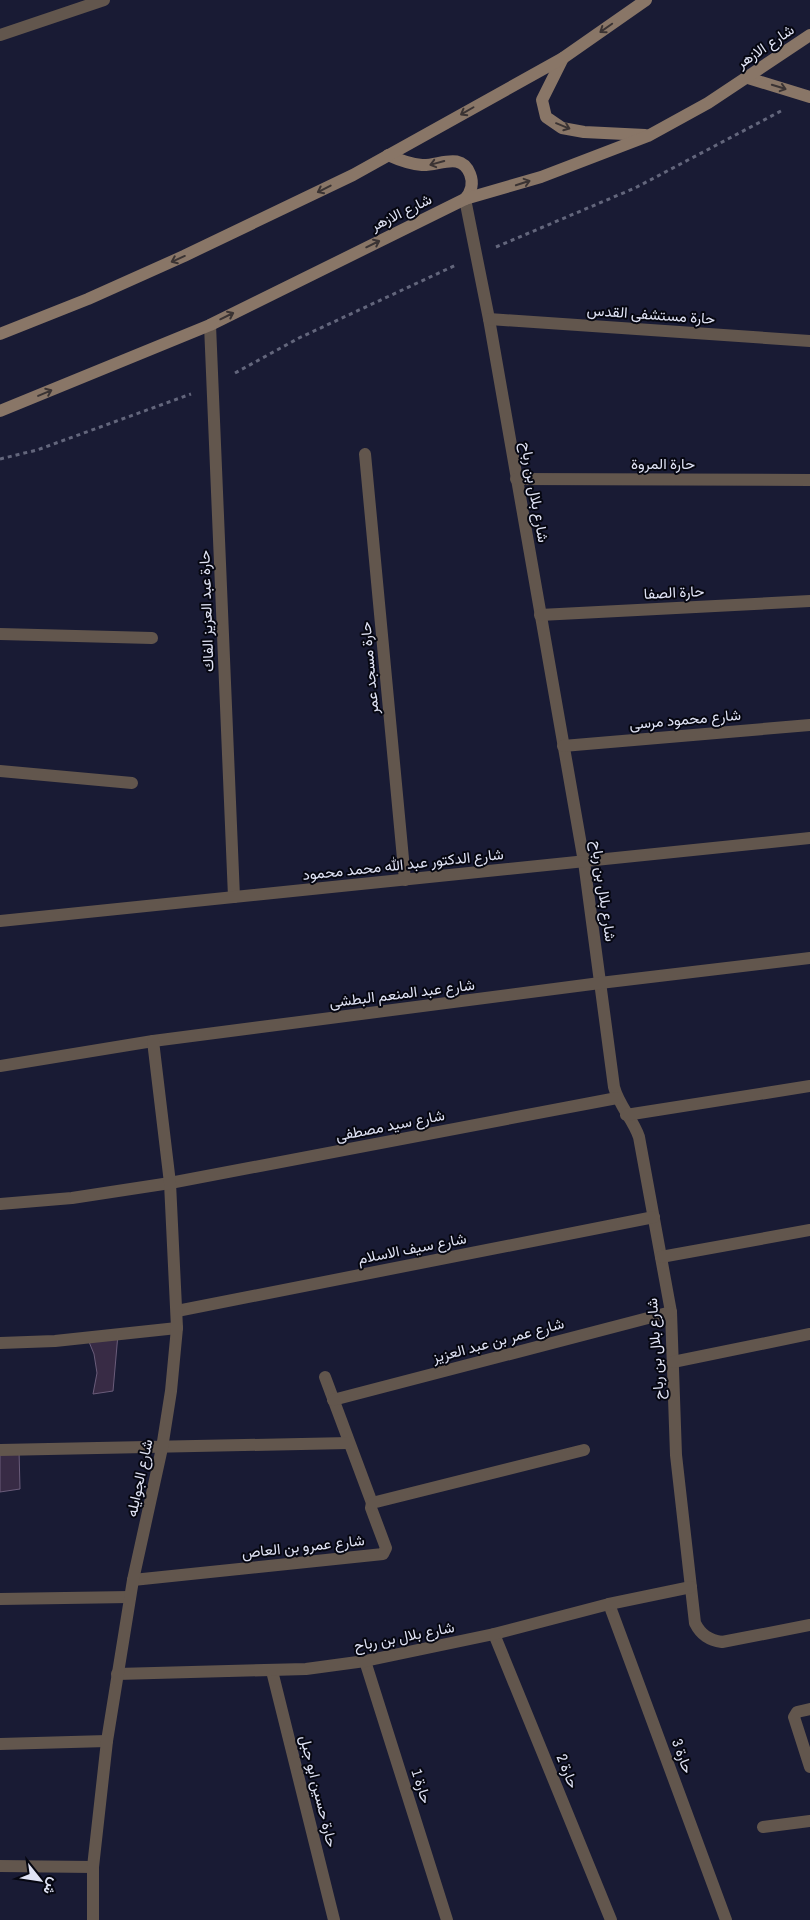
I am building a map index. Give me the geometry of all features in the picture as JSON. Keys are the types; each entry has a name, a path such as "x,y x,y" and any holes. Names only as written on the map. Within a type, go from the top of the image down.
{"main road":[{"path":"0,334 88,299 279,212 388,155 563,58 646,0"},
{"name":"شارع الازهر","path":"0,411 210,324 465,199 541,177 648,136 708,103 810,35"},
{"path":"563,58 542,100 546,117 562,128 648,136"},
{"path":"748,78 809,97"},
{"path":"388,155 419,164 428,165 446,160 460,163 467,168 471,176 470,193 465,199"}],"street":[{"path":"0,35 104,0"},
{"name":"شارع بلال بن رباح","path":"465,199 489,320 584,862 613,1081 617,1098 635,1127 638,1137 671,1312 676,1455 695,1623 698,1629 712,1640 722,1642 810,1625"},
{"name":"حارة مستشفى القدس","path":"489,320 810,341"},
{"name":"حارة عبد العزيز الفاك","path":"210,324 234,897"},
{"name":"حارة مسجد عمر","path":"365,454 405,880"},
{"name":"حارة المروة","path":"516,479 810,480"},
{"name":"حارة الصفا","path":"540,615 810,601"},
{"path":"0,634 152,638"},
{"name":"شارع محمود مرسى","path":"563,746 810,725"},
{"path":"0,771 132,783"},
{"name":"شارع الدكتور عبد الله محمد محمود","path":"0,921 810,838"},
{"name":"شارع عبد المنعم البطشى","path":"0,1066 154,1041 600,983 810,958"},
{"name":"شارع الجوايله","path":"93,1920 93,1868 107,1742 133,1580 162,1448 171,1391 177,1328 170,1183 154,1041"},
{"path":"626,1115 810,1086"},
{"name":"شارع سيد مصطفى","path":"0,1204 72,1198 170,1183 617,1098"},
{"name":"شارع سيف الاسلام","path":"177,1311 654,1217"},
{"path":"661,1257 810,1230"},
{"name":"شارع عمر بن عبد العزيز","path":"333,1400 671,1312"},
{"path":"0,1343 55,1341 177,1328"},
{"path":"673,1362 810,1334"},
{"path":"325,1377 372,1503 584,1450"},
{"path":"0,1450 349,1443"},
{"name":"شارع عمرو بن العاص","path":"133,1580 383,1554 386,1548 371,1508 372,1503"},
{"name":"شارع بلال بن رباح","path":"117,1674 272,1671 306,1669 365,1661 494,1634 609,1604 691,1587"},
{"path":"0,1599 130,1597"},
{"name":"حارة 3","path":"609,1604 726,1920"},
{"name":"حارة 2","path":"494,1634 612,1920"},
{"name":"حارة 1","path":"365,1661 448,1920"},
{"name":"حارة حسين ابو جبل","path":"272,1671 334,1920"},
{"path":"810,1709 795,1714 810,1767"},
{"path":"0,1744 107,1742"},
{"path":"763,1827 810,1821"},
{"path":"0,1866 93,1868"}],"path":[{"path":"476,256 635,188 809,97"}],"building":[{"path":"118,1334 113,1391 93,1394 97,1373 94,1354 87,1337"},
{"path":"19,1450 20,1489 0,1492 0,1452"}]}
